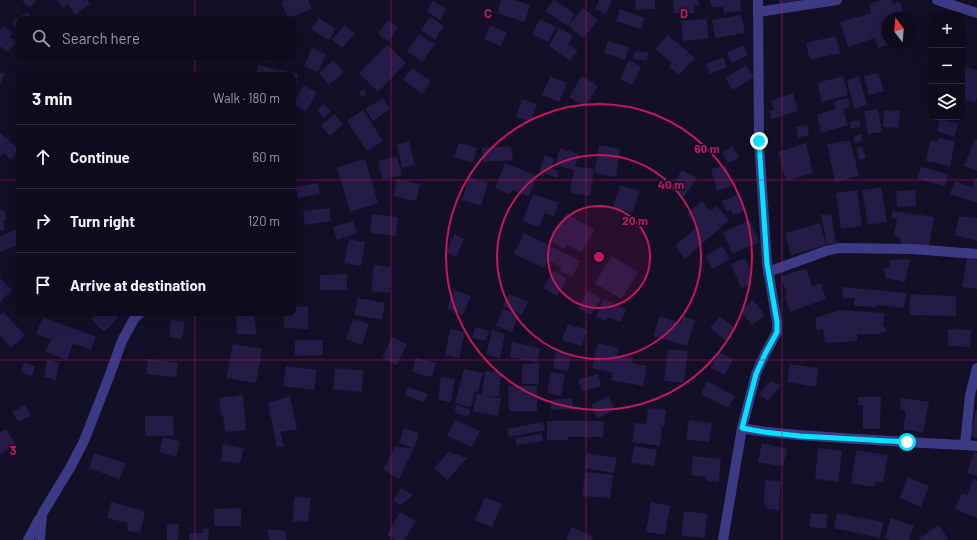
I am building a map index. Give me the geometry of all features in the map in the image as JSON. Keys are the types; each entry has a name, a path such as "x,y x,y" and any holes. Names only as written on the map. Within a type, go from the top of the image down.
{"street":[{"path":"723,540 742,428 756,374 777,332 777,322 768,272 759,141 758,0"},
{"path":"758,12 837,0"},
{"path":"937,0 977,13"},
{"path":"768,272 826,251 839,248 912,249 977,254"},
{"path":"28,540 84,441 122,341 137,316"},
{"path":"965,445 970,395 977,368"},
{"path":"742,428 800,436 977,446"},
{"path":"40,540 42,514"}],"building":[{"path":"22,0 37,0 29,8"},
{"path":"57,0 88,0 90,4 75,15 68,4 63,8"},
{"path":"285,0 308,0 312,9 293,16 287,16 281,2"},
{"path":"501,0 514,0 530,5 525,22 497,13"},
{"path":"554,0 575,14 568,26 545,11"},
{"path":"599,0 612,0 606,14 595,9"},
{"path":"635,0 655,0 655,9 636,10"},
{"path":"673,0 699,0 699,5 694,5 694,13 674,13"},
{"path":"710,0 740,0 741,11 724,13 723,7 714,7 711,5"},
{"path":"779,0 795,0 795,1 779,3"},
{"path":"883,0 892,0 893,4 900,2 903,12 881,12 881,47 878,48 875,38 848,47 840,22 871,13 869,4"},
{"path":"433,1 446,9 440,20 427,11"},
{"path":"583,8 598,20 583,38 568,26"},
{"path":"620,9 645,18 641,29 616,21"},
{"path":"27,12 30,16 21,16"},
{"path":"741,15 745,33 715,38 712,20"},
{"path":"430,17 444,26 435,40 421,30"},
{"path":"319,18 336,29 329,40 311,29"},
{"path":"16,19 16,28 12,22"},
{"path":"540,19 556,27 548,42 532,34"},
{"path":"707,19 708,39 683,41 681,21"},
{"path":"388,20 398,27 388,41 378,34"},
{"path":"345,25 355,34 342,48 332,39"},
{"path":"490,25 507,33 501,46 484,39"},
{"path":"4,26 13,33 9,37 16,42 7,52 0,46 0,31"},
{"path":"559,28 573,35 568,45 578,50 570,61 549,46"},
{"path":"419,34 435,44 422,62 407,51"},
{"path":"668,35 695,58 679,75 669,67 672,63 655,49"},
{"path":"836,36 840,53 810,60 806,43"},
{"path":"608,41 629,47 625,60 604,53"},
{"path":"387,45 406,63 378,92 359,73"},
{"path":"743,45 748,55 732,63 727,53"},
{"path":"312,48 326,54 318,72 304,66"},
{"path":"635,51 648,52 647,61 633,59"},
{"path":"723,57 727,67 710,74 706,64"},
{"path":"333,60 344,72 329,85 319,73"},
{"path":"629,60 641,67 632,85 620,79"},
{"path":"258,65 289,72 257,72"},
{"path":"746,65 754,77 733,90 725,78"},
{"path":"965,67 977,70 976,102 965,100"},
{"path":"412,68 431,81 422,94 403,80"},
{"path":"0,72 5,74 0,84"},
{"path":"878,73 884,91 869,95 864,76"},
{"path":"296,74 298,74 296,85"},
{"path":"550,76 567,83 559,102 542,95"},
{"path":"582,76 598,86 585,107 569,97"},
{"path":"843,76 848,95 822,102 817,83"},
{"path":"859,76 867,105 854,109 847,80"},
{"path":"304,85 317,93 306,111 296,106 296,99"},
{"path":"364,89 367,94 362,97 359,92"},
{"path":"793,93 798,111 772,119 769,111 774,110 771,101"},
{"path":"383,98 390,109 373,121 365,109"},
{"path":"848,98 850,107 843,109 848,125 821,133 817,115 836,109 834,102"},
{"path":"522,99 537,104 531,122 516,117"},
{"path":"323,104 331,111 324,118 317,111"},
{"path":"878,109 882,132 868,134 864,111"},
{"path":"363,110 383,141 367,151 347,121"},
{"path":"884,110 900,111 898,128 883,127"},
{"path":"334,114 343,124 330,136 321,126"},
{"path":"859,120 861,126 851,129 849,122"},
{"path":"940,120 958,124 954,137 937,131"},
{"path":"807,125 809,135 798,138 796,127"},
{"path":"0,133 16,146 16,153 11,160 3,153 0,157"},
{"path":"861,134 863,141 855,143 853,137"},
{"path":"939,138 955,141 950,166 926,161 930,141 938,142"},
{"path":"975,139 977,140 977,171 964,166"},
{"path":"850,140 859,176 835,182 827,144"},
{"path":"409,141 415,165 402,168 397,144"},
{"path":"459,143 477,148 473,163 454,157"},
{"path":"806,143 813,173 786,181 778,152"},
{"path":"599,145 620,149 616,177 594,173"},
{"path":"511,146 513,160 483,162 482,148"},
{"path":"733,146 739,158 728,163 722,152"},
{"path":"862,146 866,158 859,160 856,148"},
{"path":"560,148 579,154 575,166 594,169 590,196 570,193 574,170 555,165"},
{"path":"545,155 555,159 551,168 559,171 557,178 539,171"},
{"path":"397,156 402,175 383,180 378,161"},
{"path":"365,159 378,203 350,212 337,167"},
{"path":"505,163 537,176 529,197 512,190 510,194 495,188"},
{"path":"726,165 732,186 717,191 711,169"},
{"path":"921,167 948,174 945,186 917,179"},
{"path":"682,170 697,178 684,197 670,189"},
{"path":"469,177 488,183 481,206 462,200"},
{"path":"975,178 977,178 977,203 950,194 955,181 972,187"},
{"path":"397,179 420,184 416,201 393,196"},
{"path":"318,183 320,194 298,198 296,187"},
{"path":"620,185 640,191 632,213 613,207"},
{"path":"881,187 887,222 868,225 862,190"},
{"path":"857,190 862,226 841,229 836,193"},
{"path":"915,190 916,206 897,207 896,191"},
{"path":"533,194 559,203 554,216 545,213 539,227 523,221"},
{"path":"739,194 745,211 733,215 731,210 726,212 722,201"},
{"path":"702,201 710,211 717,206 729,220 685,259 675,246 698,226 687,214"},
{"path":"329,208 331,221 305,225 303,211"},
{"path":"4,210 7,220 3,221 5,230 0,231 0,211"},
{"path":"892,211 934,217 929,248 901,244 900,238 894,235 897,219 892,218"},
{"path":"566,213 594,230 581,253 567,245 564,249 550,241"},
{"path":"372,214 398,217 396,236 370,233"},
{"path":"831,214 836,243 827,245 821,215"},
{"path":"959,216 977,218 977,241 955,235"},
{"path":"750,220 759,242 732,254 723,232"},
{"path":"353,221 357,233 337,240 333,227"},
{"path":"820,223 826,245 791,255 785,233"},
{"path":"16,230 16,246 0,252 0,236"},
{"path":"524,233 580,261 572,277 560,271 561,267 548,260 544,268 514,254"},
{"path":"454,234 464,239 456,257 446,252"},
{"path":"349,239 365,242 361,266 344,263"},
{"path":"722,246 730,259 713,269 705,256"},
{"path":"612,256 638,272 621,299 595,283"},
{"path":"745,258 752,273 749,275 753,284 741,288 731,264"},
{"path":"967,258 977,260 977,289 962,287"},
{"path":"910,259 905,282 886,278 884,268 890,267 888,260"},
{"path":"374,265 391,267 389,293 371,291"},
{"path":"806,268 812,286 821,283 826,299 790,312 785,297 787,294 781,277"},
{"path":"553,271 567,278 557,296 543,288"},
{"path":"347,274 347,290 320,290 320,275"},
{"path":"0,278 12,290 0,302"},
{"path":"842,287 907,293 904,308 878,305 875,307 854,306 855,298 843,298"},
{"path":"454,290 471,296 463,315 447,308"},
{"path":"588,291 601,298 591,315 578,308"},
{"path":"509,294 528,302 522,315 503,306"},
{"path":"910,294 956,296 956,316 909,315"},
{"path":"358,298 385,303 382,320 354,315"},
{"path":"604,299 626,309 620,322 608,317 605,321 596,317"},
{"path":"753,300 765,315 752,325 740,310"},
{"path":"296,307 308,307 308,329 284,328 284,316 296,316"},
{"path":"503,309 519,315 512,332 496,326"},
{"path":"841,310 885,313 883,325 888,331 877,334 857,334 857,341 825,343 823,329 817,331 815,318"},
{"path":"3,312 25,335 11,348 0,335 0,315"},
{"path":"94,316 116,316 118,318 104,332 91,319"},
{"path":"236,316 255,316 256,334 237,334"},
{"path":"660,316 681,323 683,316 695,320 687,346 653,336"},
{"path":"720,316 736,329 726,341 710,328"},
{"path":"43,317 96,337 91,350 73,343 67,360 45,352 51,339 36,334"},
{"path":"353,319 369,324 362,345 346,339"},
{"path":"171,320 185,322 182,339 169,337"},
{"path":"568,324 587,330 582,346 562,340"},
{"path":"475,327 489,331 486,341 472,338"},
{"path":"450,329 465,332 459,358 445,355"},
{"path":"948,329 971,330 970,347 948,346"},
{"path":"492,330 505,334 500,358 486,355"},
{"path":"392,337 407,344 397,365 382,358"},
{"path":"295,340 323,340 323,355 295,356"},
{"path":"512,342 540,348 537,362 510,357"},
{"path":"598,343 619,348 616,355 633,358 632,363 647,366 643,386 611,380 613,373 592,368"},
{"path":"233,344 262,349 256,383 226,378"},
{"path":"668,349 688,351 684,383 664,381"},
{"path":"556,351 571,354 568,371 553,368"},
{"path":"719,352 733,359 725,375 711,368"},
{"path":"416,358 436,363 432,377 412,372"},
{"path":"148,359 178,363 176,377 146,374"},
{"path":"47,360 59,363 56,380 44,377"},
{"path":"24,363 35,366 32,376 21,372"},
{"path":"539,363 539,384 522,384 522,364"},
{"path":"790,364 818,368 816,387 787,382"},
{"path":"286,366 317,370 314,390 283,386"},
{"path":"335,368 364,371 361,392 333,389"},
{"path":"464,369 483,373 478,392 475,391 471,407 455,403"},
{"path":"485,371 501,372 499,396 488,396 501,398 498,416 473,411 477,393 482,395"},
{"path":"551,372 565,374 561,396 547,393"},
{"path":"598,374 601,386 582,391 578,380"},
{"path":"441,377 455,379 451,402 438,400"},
{"path":"707,381 735,396 728,408 701,394"},
{"path":"770,381 781,385 768,401 759,394"},
{"path":"508,386 537,386 537,411 509,411"},
{"path":"408,387 428,394 424,402 405,395"},
{"path":"243,395 246,430 225,432 219,398"},
{"path":"290,396 297,429 280,432 284,447 277,447 268,403"},
{"path":"608,396 615,409 598,418 591,405"},
{"path":"858,397 881,397 880,429 863,429 863,405 858,405"},
{"path":"572,398 573,409 551,410 551,400"},
{"path":"901,398 929,402 923,433 903,429 906,412 900,408"},
{"path":"25,405 31,416 18,422 12,412"},
{"path":"457,405 471,410 468,417 454,412"},
{"path":"648,408 666,410 664,426 656,425 662,426 660,446 632,442 635,423 646,424"},
{"path":"977,410 977,438 970,436"},
{"path":"145,416 173,416 174,436 145,436"},
{"path":"455,420 480,431 472,447 447,436"},
{"path":"689,420 712,423 709,442 686,439"},
{"path":"547,421 604,421 603,437 568,437 568,440 547,440"},
{"path":"543,422 545,430 509,437 507,429"},
{"path":"404,428 419,433 414,448 399,443"},
{"path":"6,429 16,445 0,454 0,433"},
{"path":"542,434 543,441 516,445 515,438"},
{"path":"163,438 180,441 176,457 159,452"},
{"path":"762,443 787,449 783,467 758,462"},
{"path":"223,444 244,448 240,463 221,461"},
{"path":"634,446 657,450 654,466 631,463"},
{"path":"395,447 414,448 399,479 383,470"},
{"path":"818,448 842,451 838,482 815,479"},
{"path":"856,450 888,455 883,483 876,482 875,487 851,483"},
{"path":"449,452 467,458 447,480 434,468"},
{"path":"974,452 977,453 977,476 967,473"},
{"path":"94,453 126,463 119,479 89,468"},
{"path":"587,453 617,458 614,473 585,468"},
{"path":"693,456 721,459 719,482 707,481 706,477 691,475"},
{"path":"585,472 613,475 610,498 582,496"},
{"path":"908,477 929,486 921,507 900,498"},
{"path":"973,479 977,481 977,518 955,509 962,493 967,495"},
{"path":"765,480 781,481 779,510 767,509 767,505 764,505"},
{"path":"401,488 413,495 401,505 393,501"},
{"path":"294,497 311,498 308,521 293,522"},
{"path":"485,497 502,504 492,527 475,520"},
{"path":"111,502 145,511 140,533 128,531 127,523 107,518"},
{"path":"651,502 670,506 665,535 646,532"},
{"path":"241,508 241,526 214,526 214,509"},
{"path":"684,511 707,514 705,538 681,536"},
{"path":"400,512 416,521 404,540 396,540 387,535"},
{"path":"811,513 828,515 826,529 809,527"},
{"path":"837,513 883,522 880,538 834,528"},
{"path":"891,518 914,526 909,540 892,540 885,538"},
{"path":"167,524 179,524 178,540 167,540"},
{"path":"938,525 949,540 917,540"},
{"path":"571,527 593,536 592,540 566,540"},
{"path":"204,528 209,529 208,540 189,540 189,533 203,533"},
{"path":"267,529 286,531 286,540 269,540"}],"route":[{"path":"759,141 767,264 777,322 777,332 756,374 742,428 800,436 907,442"}]}
